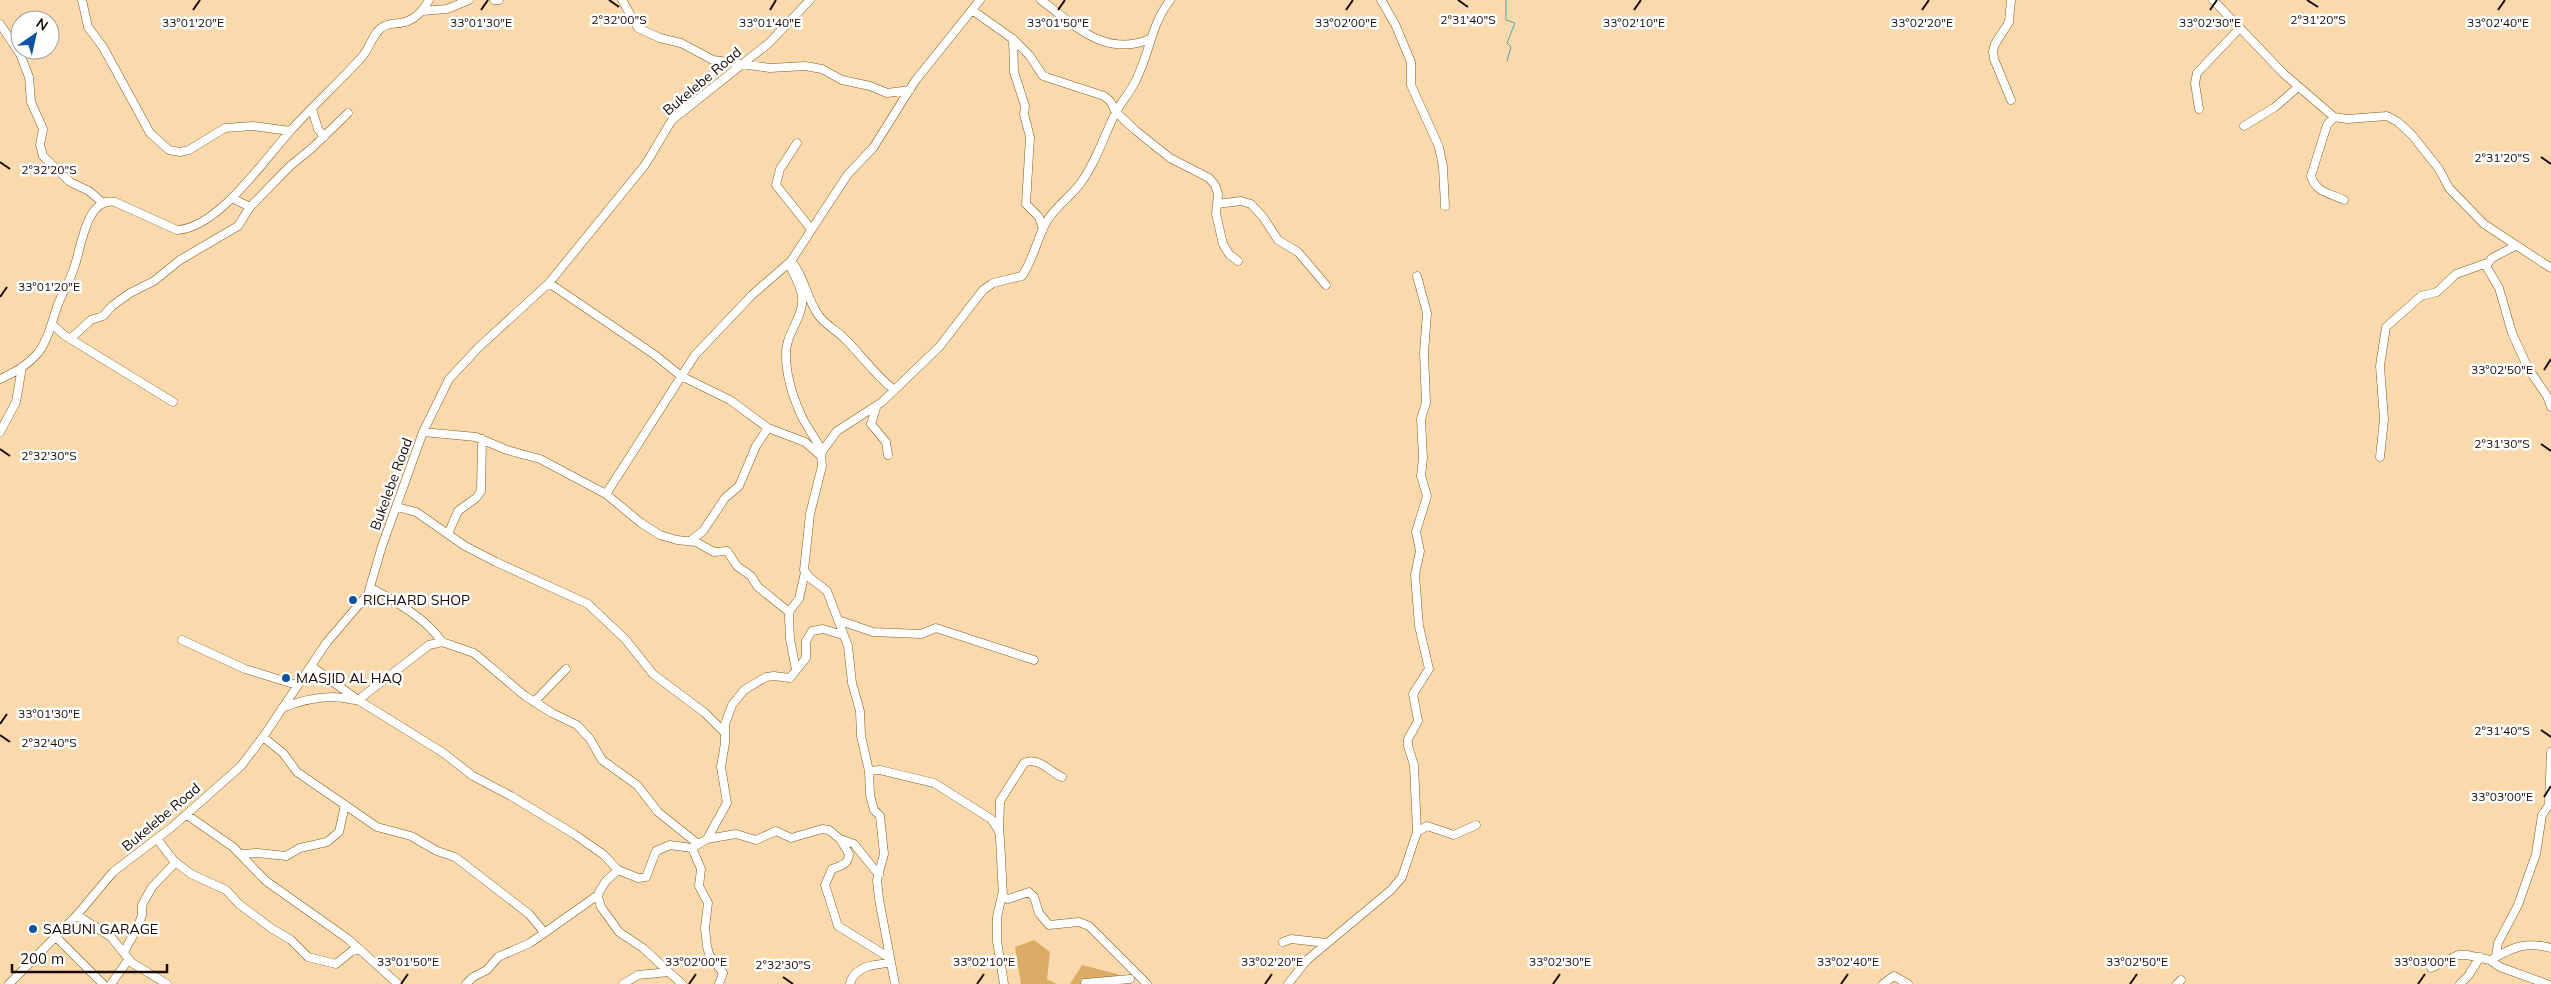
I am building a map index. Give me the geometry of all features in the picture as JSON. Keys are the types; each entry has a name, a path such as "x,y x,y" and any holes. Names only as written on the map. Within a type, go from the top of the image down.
{"street":[{"path":"82,0 88,27 103,46 150,133 169,150 180,152 189,150 225,128 253,126 290,131"},
{"path":"0,24 20,54 29,77 31,102 43,130 40,145 42,153 70,182 88,190 102,203 115,202 172,228 184,230 200,222 232,198 290,131 362,56 383,26 390,23 409,21 422,11 429,0"},
{"path":"422,11 447,9 469,0"},
{"path":"494,0 499,0"},
{"path":"622,0 638,28 660,38 681,43 713,60 770,68 805,66 822,69 842,80 870,86 887,93 910,90"},
{"name":"Bukelebe Road","path":"8,984 77,915 113,872 187,815 240,766 263,737 311,666 371,588 382,546 423,432 443,390 458,368 549,283 578,244 615,203 645,165 672,120 769,43 810,0"},
{"path":"606,494 695,355 729,318 790,262 848,174 879,141 910,90 980,0"},
{"path":"1041,0 1088,34 1106,43 1125,46 1150,39"},
{"path":"888,455 884,439 871,424 872,415 877,406 940,346 983,290 993,283 1022,276 1036,249 1043,229 1058,206 1085,176 1116,112 1137,79 1160,14 1170,0"},
{"path":"1381,0 1395,24 1411,62 1411,85 1438,147 1443,167 1445,206"},
{"path":"2011,0 2009,22 1995,44 1993,51 1994,59 2011,100"},
{"path":"2213,0 2298,87 2331,115 2347,119 2386,116 2398,122 2412,135 2429,156 2458,199 2484,224 2551,268"},
{"path":"972,10 1013,39 1030,56 1043,76 1101,94 1110,101 1116,112 1170,158 1212,181 1218,190 1216,214 1223,244 1229,254 1238,262"},
{"path":"2199,109 2195,83 2197,74 2239,28"},
{"path":"1013,39 1014,72 1025,106 1024,114 1030,137 1026,204 1039,217 1043,229"},
{"path":"2244,126 2275,107 2298,87"},
{"path":"312,108 318,129 324,137"},
{"path":"70,339 91,320 103,316 112,306 130,293 154,281 180,260 234,229 240,224 250,207 290,166 324,137 348,113"},
{"path":"2331,115 2311,176 2312,182 2325,194 2344,200"},
{"path":"797,143 780,168 776,185 811,229"},
{"path":"232,198 250,207"},
{"path":"1217,204 1241,201 1251,204 1263,217 1278,240 1298,252 1326,285"},
{"path":"0,379 22,367 38,353 52,324 74,267 86,224 102,203"},
{"path":"2380,457 2384,419 2380,366 2386,327 2421,296 2437,292 2456,274 2487,264 2515,246"},
{"path":"790,262 801,274 811,303 819,317 841,335 870,368 893,389"},
{"path":"790,262 799,286 802,304 787,344 789,375 801,414 813,433 821,453 822,466 812,501 805,553 805,572 799,599 789,612 789,631 796,670"},
{"path":"2487,264 2501,294 2516,342 2530,373 2547,396 2551,407"},
{"path":"1288,984 1307,960 1400,879 1417,832 1414,765 1408,746 1418,720 1413,694 1429,669 1419,626 1415,575 1420,551 1416,532 1427,496 1420,476 1423,458 1420,419 1426,403 1424,353 1427,313 1417,276"},
{"path":"549,283 655,354 681,376 730,400 768,428 800,439 821,453"},
{"path":"52,324 70,339 173,402"},
{"path":"0,432 16,402 22,367"},
{"path":"821,453 844,424 877,406"},
{"path":"690,541 703,530 726,498 739,486 756,446 768,428"},
{"path":"423,432 471,436 540,459 606,494 655,532 670,538 690,541 714,552 728,552 737,566 751,576 758,587 789,612"},
{"path":"448,534 456,514 476,498 481,491 482,439"},
{"path":"397,507 416,512 465,546 590,605 626,639 653,674 705,714 725,733"},
{"path":"805,572 827,591 843,635 859,706 861,736 869,771 870,795 874,810 880,816 883,847 879,874 879,899 895,984"},
{"path":"371,588 389,598 422,622 442,642 479,656 534,702 577,725 590,739 602,760 638,785 658,812 695,846 700,867 699,886 708,903 705,928 706,946 709,954 723,973 718,984"},
{"path":"838,620 873,632 921,634 936,628 1034,660"},
{"path":"707,839 727,803 721,773 726,721 732,704 744,690 770,676 787,680 806,658 806,641 812,631 823,629 843,635"},
{"path":"182,640 245,669 298,685"},
{"path":"282,708 297,702 305,703 324,698 358,700 424,648 433,643 442,642"},
{"path":"311,666 358,700 442,752 473,776 511,796 574,834 604,856 618,870 643,879 648,873 651,860 658,848 695,846 707,839 740,834 756,840 776,831 791,838 822,829 829,830 840,839 854,844 879,874"},
{"path":"534,702 566,669"},
{"path":"263,737 283,753 297,772 378,828 410,836 436,851 455,857 529,914 544,932"},
{"path":"2493,958 2498,943 2518,905 2536,854 2542,815 2549,804 2551,752"},
{"path":"1004,984 997,941 997,917 1002,895 998,831 1000,801 1024,764 1031,761 1039,763 1062,777"},
{"path":"869,771 877,770 940,786 986,816 998,831"},
{"path":"242,854 258,853 286,856 300,848 326,842 339,832 345,805"},
{"path":"187,815 242,854 270,885 360,949 395,983"},
{"path":"1417,832 1427,826 1454,835 1476,826"},
{"path":"157,839 176,862 191,874 221,886 239,904 291,940 312,960 336,964 352,951 360,949"},
{"path":"840,839 849,854 848,861 843,866 832,869 825,885 835,921 844,931 890,960"},
{"path":"124,952 138,926 142,915 142,905 152,886 176,862"},
{"path":"466,984 473,977 487,970 498,957 526,946 598,895 606,881 618,870"},
{"path":"1002,895 1008,899 1021,894 1031,893 1039,913 1049,925 1085,924 1137,972 1147,984"},
{"path":"598,895 601,907 619,932 643,948 682,984"},
{"path":"77,915 111,937 124,952 128,960 167,984"},
{"path":"56,937 103,984"},
{"path":"1283,942 1291,939 1327,943"},
{"path":"2431,968 2458,955 2493,958 2524,945 2551,948"},
{"path":"2460,984 2468,976 2480,957"},
{"path":"2493,958 2500,967 2547,984"},
{"path":"111,984 128,960"},
{"path":"850,984 853,975 858,970 890,960"},
{"path":"623,984 638,974 669,972"},
{"path":"1084,983 1129,981 1137,972"},
{"path":"1883,984 1894,976 1908,984"}],"shaded area":[{"path":"1034,940 1050,952 1047,979 1057,984 1021,984 1015,947"},
{"path":"1082,965 1117,974 1124,984 1070,984"}],"waterway":[{"path":"1506,0 1506,20 1515,23 1507,43 1511,47 1507,61"}],"place":[{"name":"RICHARD SHOP","path":"353,600"},
{"name":"MASJID AL HAQ","path":"286,678"},
{"name":"SABUNI GARAGE","path":"33,929"}]}
